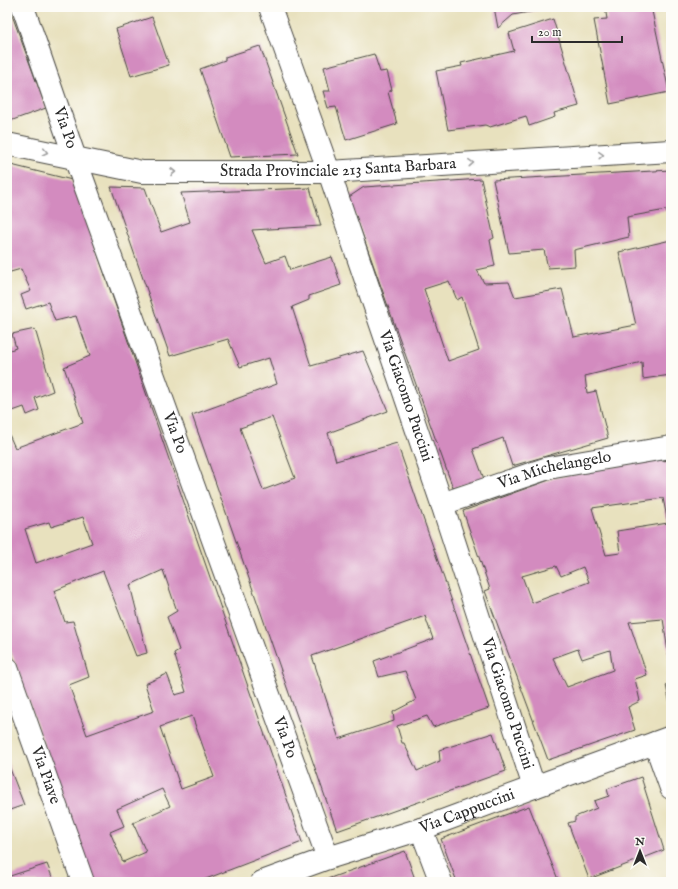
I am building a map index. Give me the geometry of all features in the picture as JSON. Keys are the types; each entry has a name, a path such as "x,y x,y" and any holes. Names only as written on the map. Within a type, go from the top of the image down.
{"street":[{"name":"Via Po","path":"23,7 75,158 328,858"},
{"name":"Via Giacomo Puccini","path":"270,7 329,172 442,504 534,787"},
{"name":"Strada Provinciale 213 Santa Barbara","path":"7,144 142,172 329,172 671,151"},
{"name":"Via Michelangelo","path":"442,504 548,468 671,447"},
{"name":"Via Piave","path":"7,668 83,882"},
{"name":"Via Cappuccini","path":"262,882 328,858 421,829 663,740"},
{"path":"663,740 671,788"},
{"path":"421,829 441,882"}],"building":[{"path":"7,7 9,7 46,108 10,121 7,120"},
{"path":"494,7 551,8 513,15 498,28"},
{"path":"605,7 662,7 662,9 652,11 669,92 610,104 594,20 607,19"},
{"path":"152,17 169,65 131,76 116,29"},
{"path":"553,19 579,106 554,113 555,117 529,126 526,116 490,127 485,125 448,130 436,71 462,66 461,63 514,51 509,33"},
{"path":"260,46 298,154 230,157 200,69 225,60 225,57"},
{"path":"374,54 380,72 387,71 392,90 388,92 397,124 346,140 336,107 328,108 323,91 330,91 324,67"},
{"path":"7,164 72,180 302,842 198,882 93,882 7,640 7,430 15,448 83,423 64,367 90,356 76,316 55,321 48,302 26,309 21,295 31,291 21,269 7,273","holes":["83,517 92,543 36,563 25,529 49,522 51,527","163,570 177,611 167,617 179,650 174,653 186,692 175,695 167,674 145,684 154,711 87,735 69,685 89,677 73,621 65,622 54,591 103,571 136,656 147,653 130,585","192,716 214,777 181,789 160,727","162,789 170,806 133,823 146,852 123,862 110,832 124,826 117,809"]},
{"path":"671,170 671,225 666,210 627,217 629,237 574,250 575,266 548,268 544,250 509,253 493,180"},
{"path":"481,179 494,238 490,240 495,266 477,270 484,283 509,282 515,297 562,289 574,337 636,325 619,252 671,240 671,375 643,379 642,362 585,376 587,393 596,391 608,438 512,466 503,438 473,449 484,479 453,488 349,197 364,187","holes":["449,281 457,300 462,297 479,350 448,361 424,289"]},
{"path":"111,187 145,188 161,232 190,222 181,193 310,188 321,226 252,230 266,263 285,256 290,270 332,257 341,285 309,296 309,300 292,307 311,366 363,351 388,411 328,433 336,461 397,443 489,708 433,727 427,716 397,726 402,743 404,743 417,771 440,761 439,750 493,733 506,771 337,831 192,415 277,384 269,358 240,367 228,339 170,356","holes":["272,417 295,478 263,490 240,428","425,616 433,639 374,661 379,677 405,671 416,700 393,712 394,721 339,739 312,656"]},
{"path":"35,329 53,391 35,398 39,410 27,415 24,407 7,413 7,351 16,348 12,334"},
{"path":"660,458 662,461 671,460 671,665 663,619 629,622 647,675 635,679 640,701 628,707 635,730 548,760 485,591 490,589 463,511 555,478","holes":["663,498 668,523 617,531 620,553 606,555 592,508","556,566 561,576 583,567 589,582 532,603 522,576","578,649 582,659 610,650 613,670 567,687 553,658"]},
{"path":"671,683 671,704 670,704 666,685"},
{"path":"7,761 24,805 7,811"},
{"path":"641,777 664,850 589,879 568,823 575,821 575,817 597,808 594,801 609,796 607,789"},
{"path":"529,806 559,882 457,882 441,839"},
{"path":"405,851 416,882 319,882"},
{"path":"47,864 54,882 7,882 7,877"}]}
